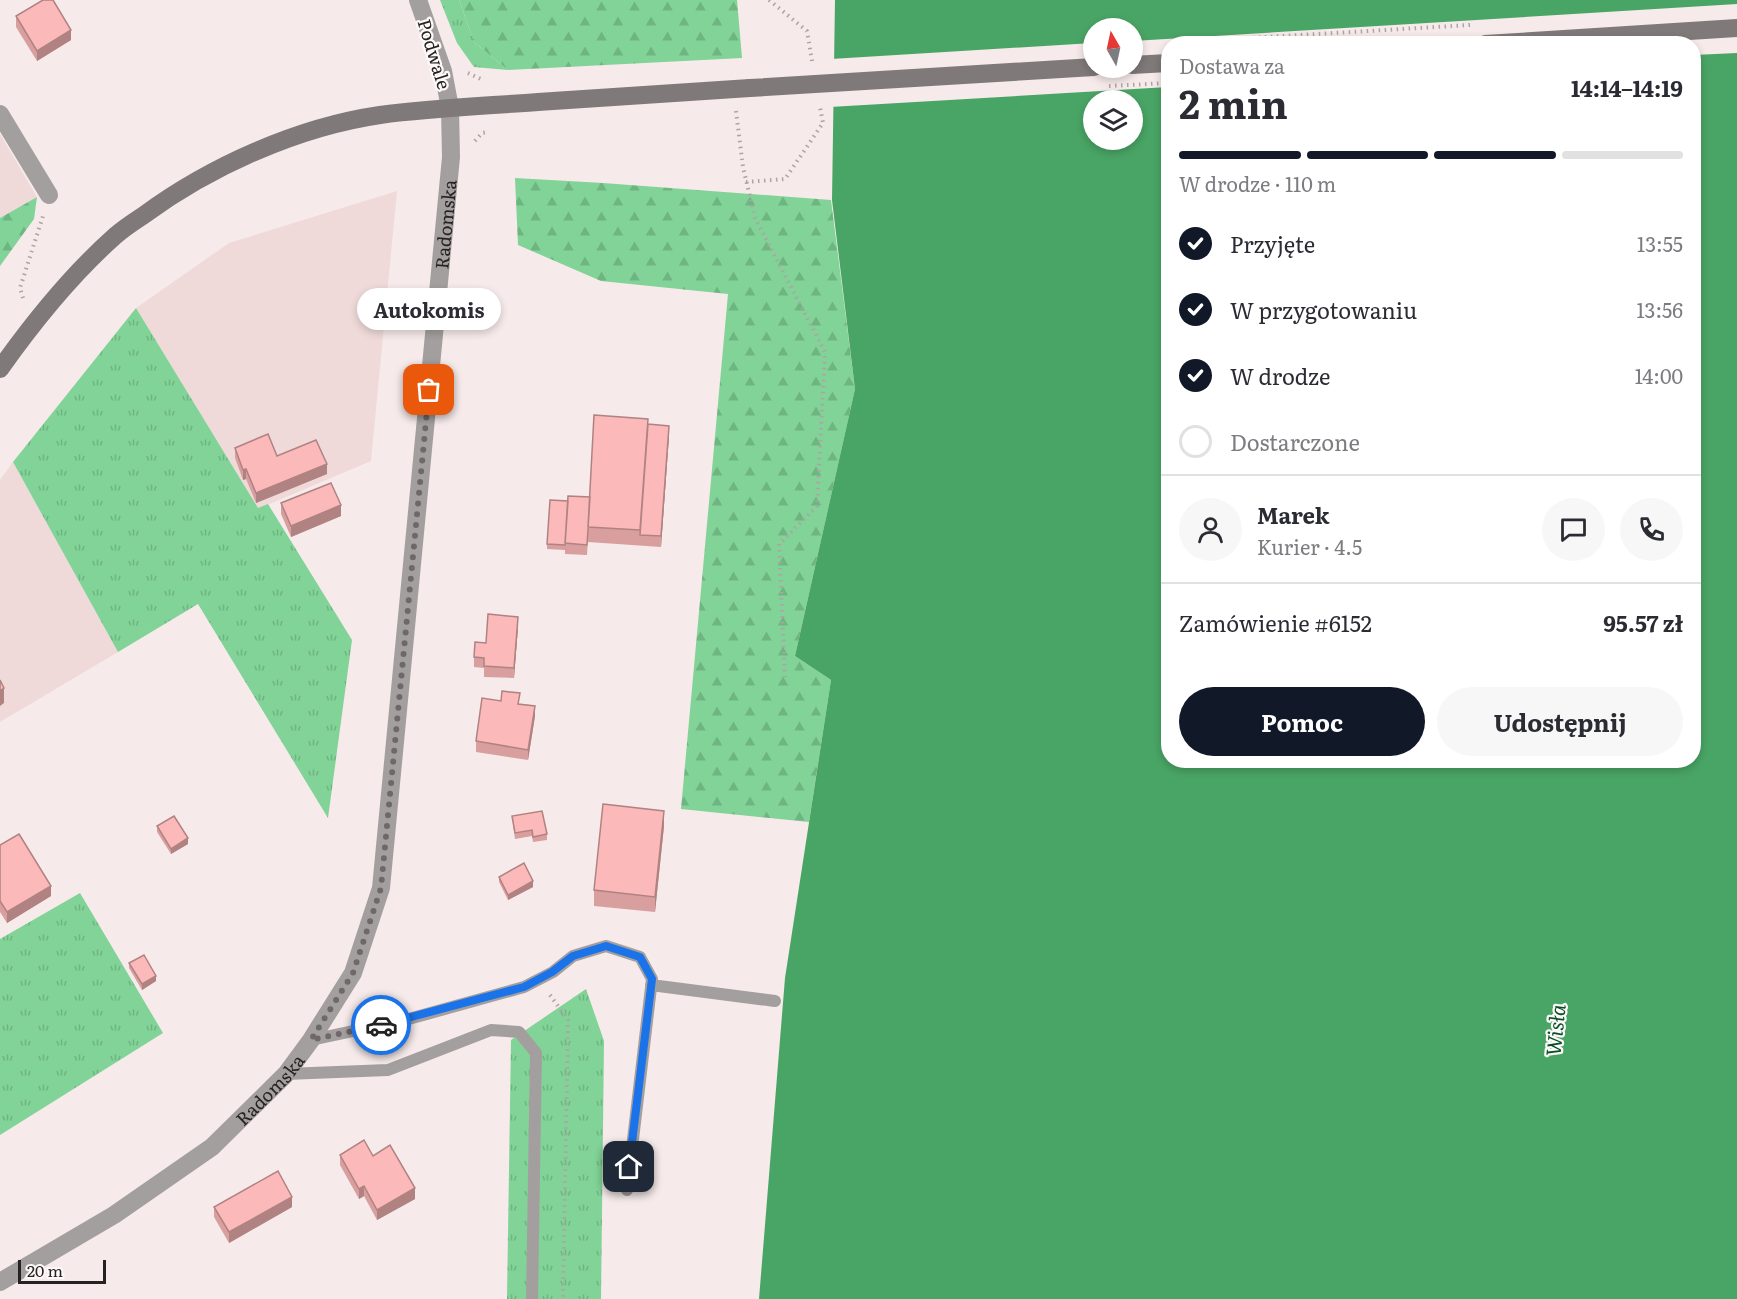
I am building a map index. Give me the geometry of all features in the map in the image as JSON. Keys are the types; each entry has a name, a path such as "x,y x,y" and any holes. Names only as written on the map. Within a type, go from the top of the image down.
{"main road":[{"path":"1611,36 1737,28"},
{"path":"1143,64 1161,63"},
{"path":"0,369 29,328 77,273 116,235 174,193 236,161 278,143 324,128 378,116 450,108 1083,68"}],"street":[{"name":"Podwale","path":"418,0 442,67 450,108"},
{"name":"Radomska","path":"0,1282 114,1215 212,1147 286,1074 311,1040 353,973 381,888 451,157 450,108"},
{"path":"0,114 49,195"}],"lane":[{"path":"311,1040 405,1020 524,987 552,972 573,956 606,946 640,957 652,979 627,1190"},
{"path":"651,985 775,1001"},
{"path":"286,1074 388,1070 490,1030 519,1032 536,1053 531,1299"}],"path":[{"path":"769,0 807,31 813,66"},
{"path":"1279,36 1476,24"},
{"path":"746,182 785,179 823,123 819,100"},
{"path":"735,109 746,182 755,218 825,352 817,506 779,544 785,678"},
{"path":"23,298 21,288 49,195"},
{"path":"524,987 549,994 568,1020 563,1299"}],"shaded area":[{"path":"0,134 37,197 0,218"},
{"path":"397,191 371,461 258,509 136,308 229,243"},
{"path":"13,462 118,652 0,722 0,480"}],"green space":[{"path":"440,0 459,0 474,42 508,70 474,67 457,43"},
{"path":"459,0 737,0 742,58 508,70 474,42"},
{"path":"515,178 831,200 855,389 795,656 831,680 809,822 681,809 728,294 601,281 518,245"},
{"path":"37,197 34,219 0,266 0,218"},
{"path":"136,308 258,508 268,504 352,640 328,818 198,604 118,652 13,462"},
{"path":"80,893 163,1033 0,1135 0,939"},
{"path":"586,989 604,1041 601,1299 507,1299 511,1040"}],"water":[{"name":"Wisła","path":"835,0 1737,0 1737,1299 759,1299 785,978 831,680 795,656 855,389 832,200"}],"pier":[{"path":"1737,4 1737,53 1701,55 1701,36 1215,36"},
{"path":"1161,39 1161,87 1083,90 1083,92 830,107 831,59 1083,44 1083,78 1143,78 1143,40"}],"building":[{"path":"43,0 53,0 71,30 37,51 16,16"},
{"path":"594,415 648,419 640,530 588,527"},
{"path":"648,424 669,426 661,536 640,535"},
{"path":"268,434 277,456 316,440 327,464 256,493 246,469 243,470 235,448"},
{"path":"331,483 341,505 291,526 281,503"},
{"path":"568,496 590,497 587,545 565,543"},
{"path":"550,500 568,501 565,545 547,544"},
{"path":"488,614 518,617 514,668 484,666 484,658 474,657 475,642 486,643"},
{"path":"502,691 520,693 518,704 535,706 528,750 476,741 482,698 501,701"},
{"path":"603,804 664,811 655,897 594,890"},
{"path":"542,811 547,834 533,837 532,830 515,833 512,816"},
{"path":"174,816 188,838 171,849 157,826"},
{"path":"19,834 51,886 7,912 0,901 0,845"},
{"path":"524,863 533,881 508,895 499,877"},
{"path":"144,955 156,976 142,984 129,963"},
{"path":"364,1140 373,1156 390,1145 415,1188 377,1210 364,1186 359,1189 340,1155"},
{"path":"278,1171 292,1197 229,1232 214,1207"}],"way so far":[{"path":"381,1025 311,1040 353,973 381,888 429,390"}],"place":[{"name":"Autokomis","path":"429,390"}],"route":[{"path":"381,1025 524,987 552,972 573,956 606,946 640,957 652,979 629,1167"}]}
